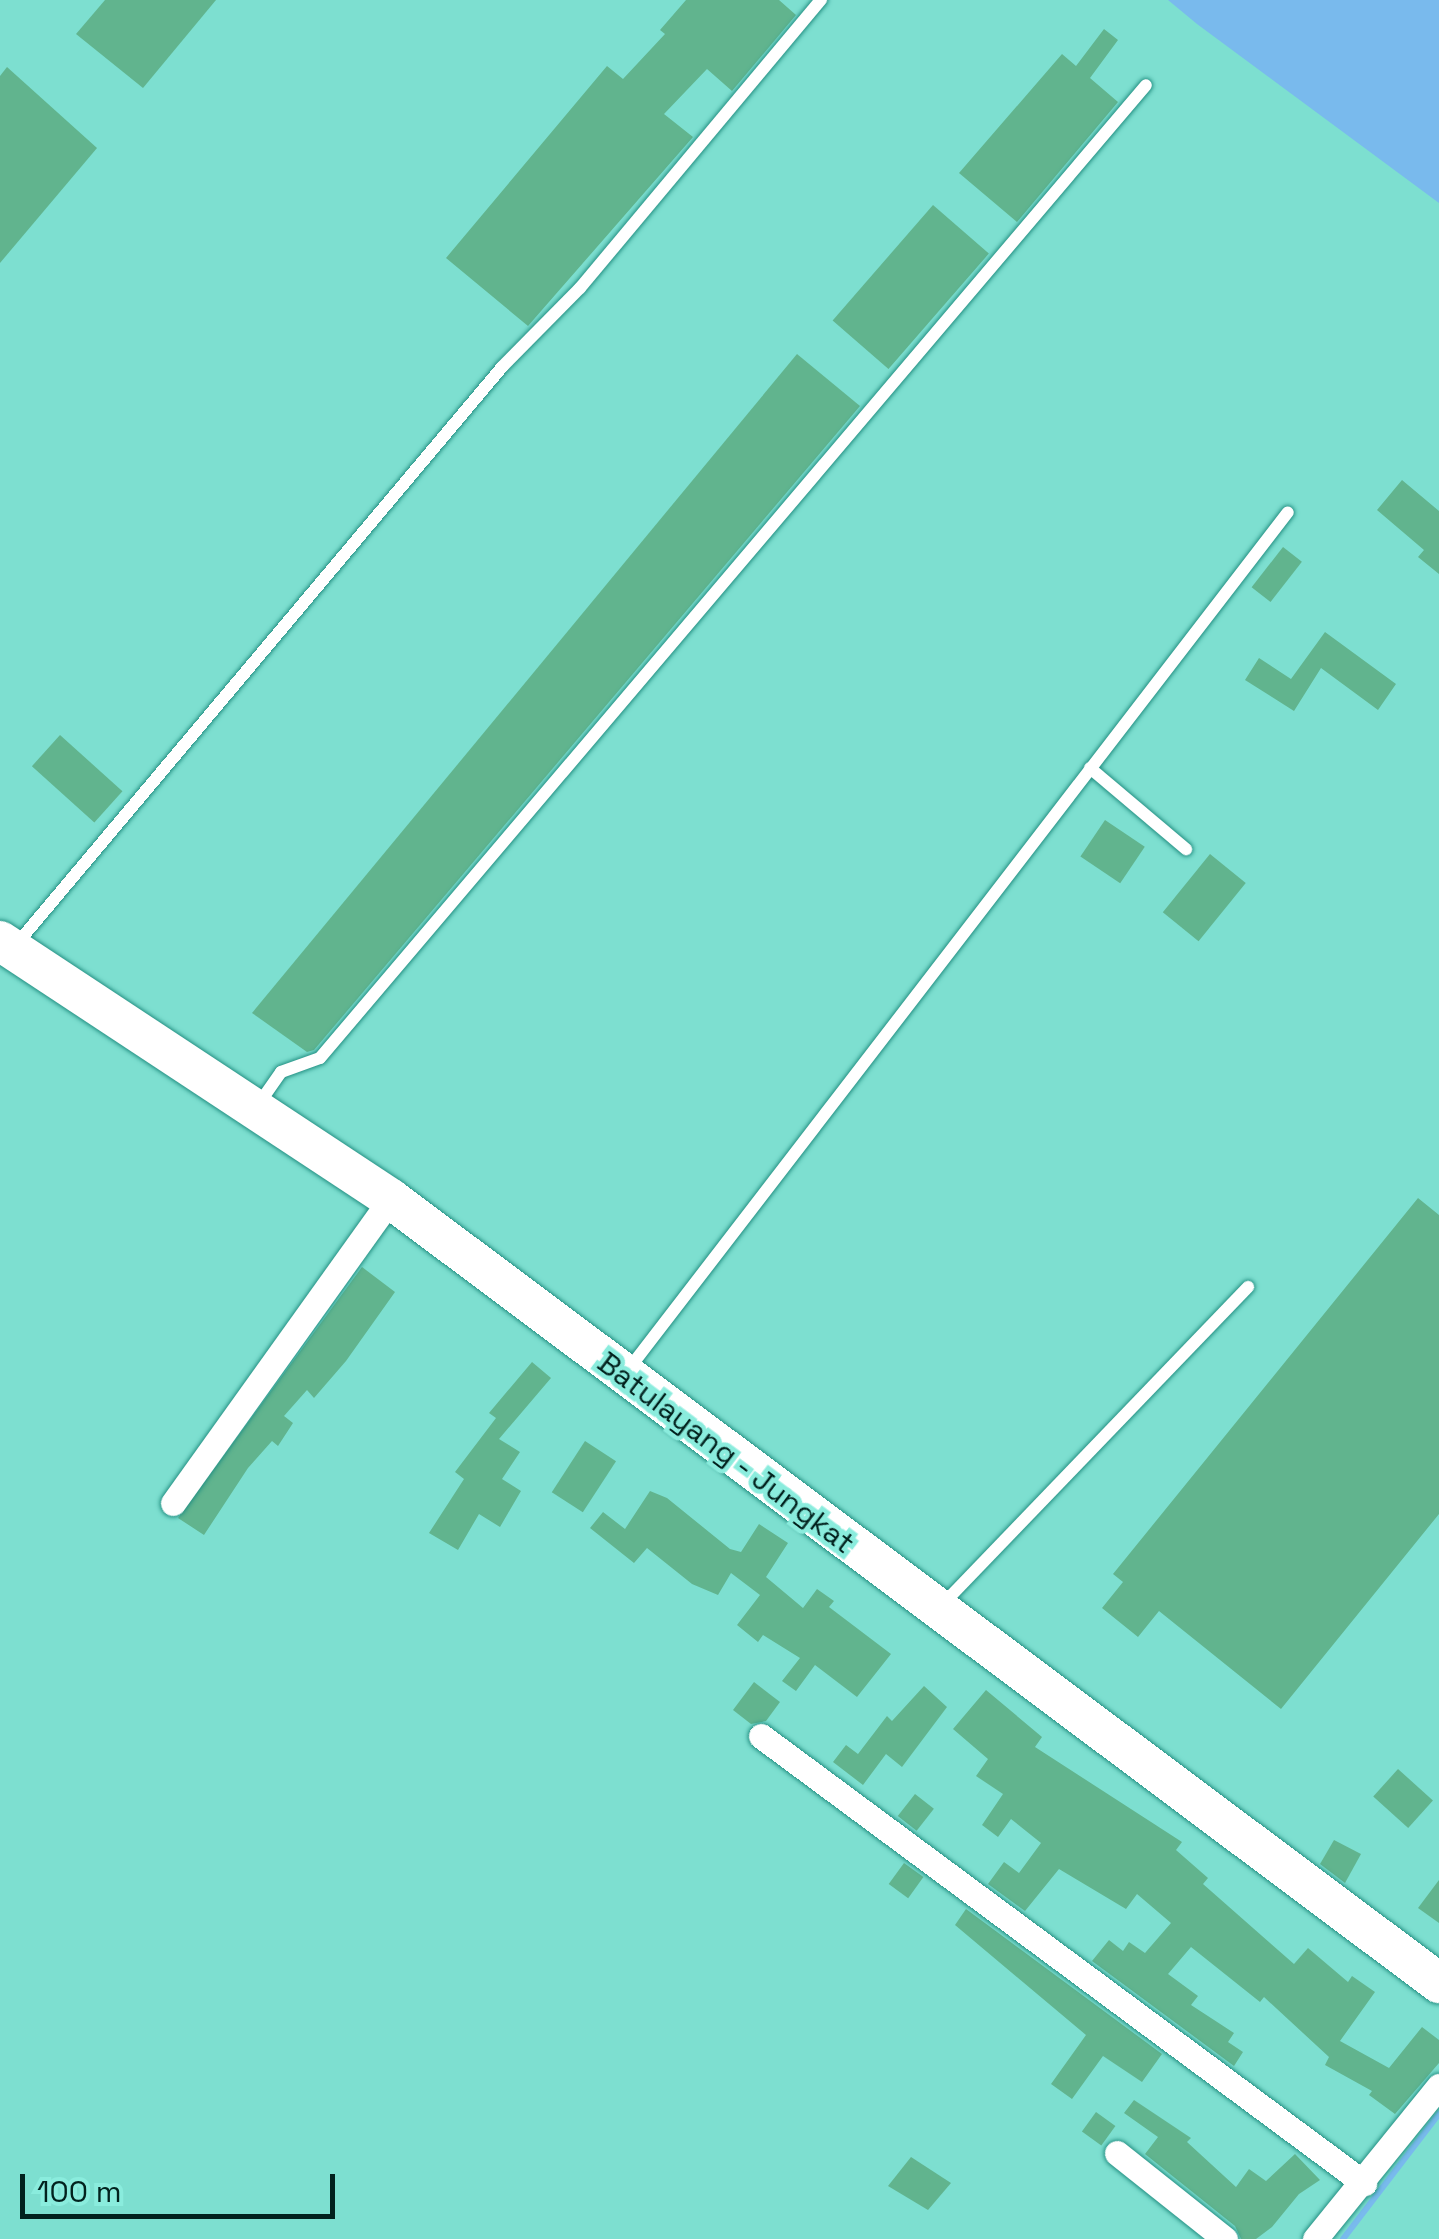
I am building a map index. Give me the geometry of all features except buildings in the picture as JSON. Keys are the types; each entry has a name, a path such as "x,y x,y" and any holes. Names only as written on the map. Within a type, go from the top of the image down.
{"highway":[{"name":"Batulayang - Jungkat","path":"6,945 391,1200 936,1611 1439,1982"}],"street":[{"path":"173,1503 391,1200"},
{"path":"761,1736 1364,2184"},
{"path":"1315,2239 1364,2184 1439,2086"},
{"path":"1117,2153 1225,2239"}],"lane":[{"path":"6,945 502,367 580,288 822,0"},
{"path":"256,1108 281,1072 320,1058 1146,85"},
{"path":"623,1376 1288,512"},
{"path":"1090,768 1186,849"},
{"path":"936,1611 1248,1288"}],"water":[{"path":"1168,0 1439,0 1439,203 1197,24"}],"waterway":[{"path":"1343,2239 1439,2114"}]}
